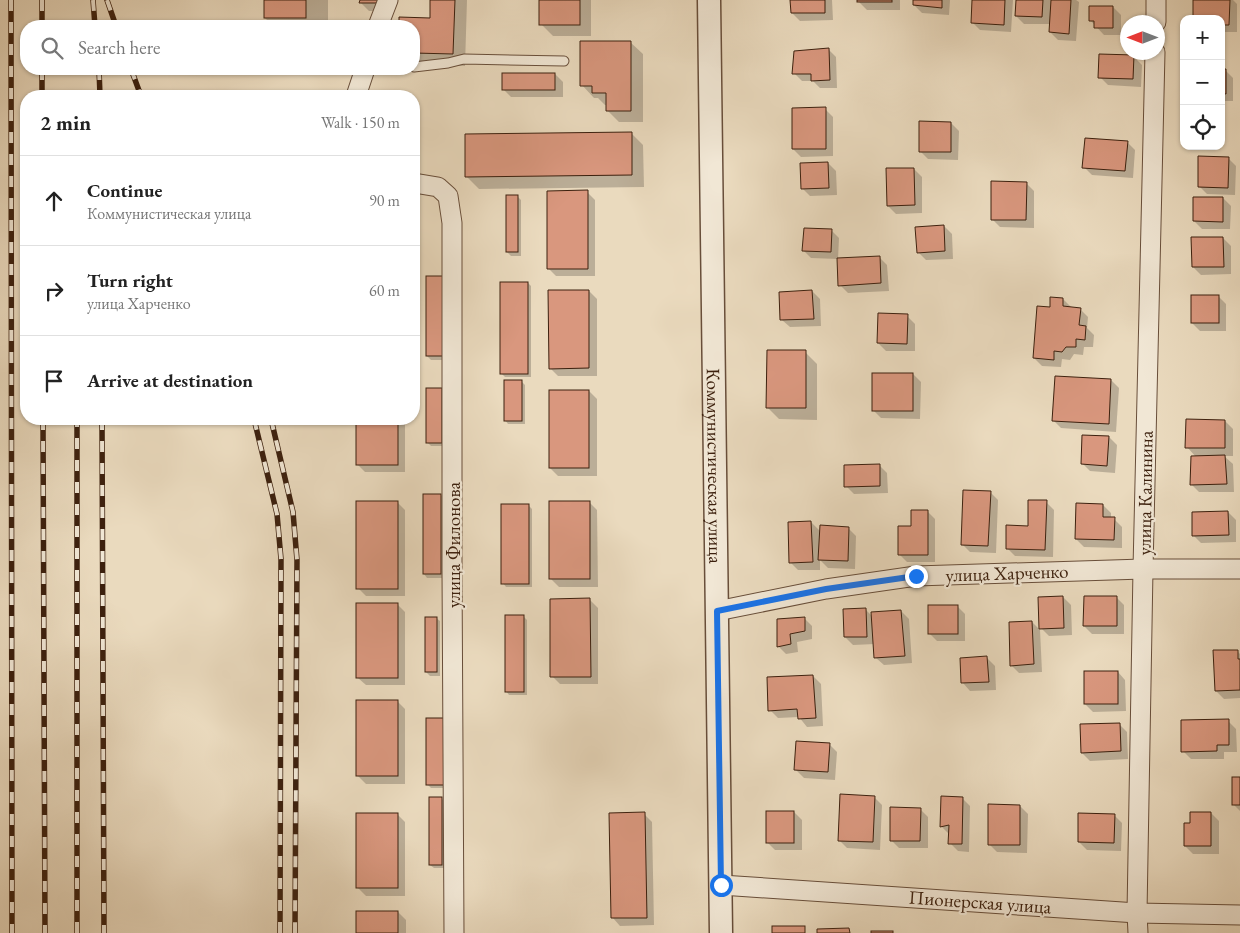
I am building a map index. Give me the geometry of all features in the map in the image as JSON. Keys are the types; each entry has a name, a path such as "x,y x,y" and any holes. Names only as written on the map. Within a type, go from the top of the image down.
{"street":[{"path":"380,20 388,0"},
{"name":"Коммунистическая улица","path":"709,0 721,933"},
{"path":"1156,0 1156,15"},
{"name":"улица Калинина","path":"1138,933 1143,569 1155,60"},
{"path":"358,90 362,75"},
{"name":"улица Филонова","path":"420,184 438,187 448,196 452,223 454,933"},
{"name":"улица Харченко","path":"717,611 826,589 916,576 1143,569 1240,569"},
{"name":"Пионерская улица","path":"721,885 1137,913 1240,916"}],"lane":[{"path":"420,66 448,64 464,59 564,61"}],"building":[{"path":"264,0 306,0 306,18 264,18"},
{"path":"360,0 378,0 378,3 359,3"},
{"path":"430,0 455,0 453,54 420,53 420,20 399,20 399,17 430,18"},
{"path":"539,0 580,0 580,25 539,25"},
{"path":"790,0 825,0 825,13 791,13"},
{"path":"857,0 892,0 892,2 857,2"},
{"path":"913,0 942,0 942,8 913,5"},
{"path":"972,0 1005,0 1004,25 971,23"},
{"path":"1016,0 1043,0 1042,17 1015,16"},
{"path":"1051,0 1071,0 1069,34 1049,32"},
{"path":"1193,0 1230,0 1229,25 1225,25 1225,15 1193,15"},
{"path":"1089,6 1113,6 1113,28 1094,28 1094,21 1089,21"},
{"path":"580,41 631,41 631,111 606,111 606,93 592,93 592,86 580,86"},
{"path":"829,48 830,80 811,81 811,74 792,74 794,51"},
{"path":"1099,54 1120,55 1120,60 1134,60 1133,79 1098,78"},
{"path":"1225,69 1226,69 1225,94"},
{"path":"502,73 555,73 555,90 502,90"},
{"path":"826,107 826,149 792,149 792,108"},
{"path":"919,121 951,122 951,152 919,152"},
{"path":"632,132 632,175 465,177 465,134"},
{"path":"1085,138 1128,141 1125,171 1082,168"},
{"path":"1198,156 1229,157 1228,188 1198,187"},
{"path":"828,162 829,188 801,189 800,163"},
{"path":"886,168 914,168 915,205 887,206"},
{"path":"991,181 1027,182 1026,220 991,220"},
{"path":"588,190 588,269 547,269 547,191"},
{"path":"506,195 518,195 518,252 506,252"},
{"path":"1193,197 1223,197 1223,222 1193,221"},
{"path":"944,225 945,251 917,253 915,227"},
{"path":"804,228 832,229 831,252 802,251"},
{"path":"1191,237 1223,237 1224,267 1192,267"},
{"path":"880,256 881,283 838,286 837,258"},
{"path":"426,276 444,276 444,356 426,356"},
{"path":"500,282 528,282 528,374 500,374"},
{"path":"548,290 589,290 589,368 549,369"},
{"path":"812,290 814,319 780,320 779,292"},
{"path":"1191,295 1219,295 1219,323 1191,323"},
{"path":"1050,297 1063,298 1063,306 1081,308 1079,325 1086,326 1085,340 1076,339 1076,347 1066,347 1062,352 1054,351 1054,360 1033,358 1037,306 1050,307"},
{"path":"878,313 908,314 907,344 877,343"},
{"path":"767,350 806,350 806,408 766,408"},
{"path":"872,373 913,373 913,411 872,411"},
{"path":"1055,376 1111,379 1109,424 1052,421"},
{"path":"504,380 522,380 522,421 504,421"},
{"path":"426,388 442,388 442,443 426,443"},
{"path":"549,390 589,390 589,468 549,468"},
{"path":"1186,419 1225,420 1225,448 1185,448"},
{"path":"356,425 398,425 398,465 356,465"},
{"path":"1082,435 1109,436 1107,466 1081,464"},
{"path":"1225,455 1227,484 1190,485 1191,456"},
{"path":"880,464 880,486 844,487 844,465"},
{"path":"963,490 991,491 988,546 961,545"},
{"path":"423,494 441,494 441,574 423,574"},
{"path":"1028,500 1047,500 1045,550 1006,549 1006,525 1028,526"},
{"path":"356,501 398,501 398,589 356,589"},
{"path":"549,501 590,501 590,579 549,579"},
{"path":"1076,503 1103,504 1103,517 1115,517 1114,540 1075,539"},
{"path":"501,504 529,504 529,584 501,584"},
{"path":"911,510 928,510 928,555 898,555 898,526 911,526"},
{"path":"1228,511 1229,535 1192,536 1192,512"},
{"path":"811,521 813,562 789,563 788,522"},
{"path":"820,525 849,527 848,561 818,560"},
{"path":"1063,596 1064,628 1039,629 1038,597"},
{"path":"1084,596 1117,596 1117,626 1083,626"},
{"path":"590,598 591,677 550,677 550,599"},
{"path":"356,603 398,603 398,678 356,678"},
{"path":"928,605 958,605 958,634 928,634"},
{"path":"866,608 867,637 844,637 843,609"},
{"path":"901,610 905,656 874,658 871,612"},
{"path":"505,615 524,615 524,692 505,692"},
{"path":"425,617 437,617 437,672 425,672"},
{"path":"805,617 805,631 790,634 791,644 777,647 777,619"},
{"path":"1032,621 1034,664 1010,666 1009,622"},
{"path":"1213,650 1238,650 1238,659 1240,659 1240,690 1215,691"},
{"path":"987,656 989,682 961,683 960,658"},
{"path":"1084,671 1118,671 1118,704 1084,704"},
{"path":"813,675 816,718 798,719 797,709 768,711 767,677"},
{"path":"356,700 398,700 398,776 356,776"},
{"path":"426,718 444,718 444,785 426,785"},
{"path":"1229,719 1229,745 1217,745 1217,751 1181,752 1181,720"},
{"path":"1120,723 1121,751 1081,753 1080,724"},
{"path":"796,741 830,743 828,772 794,770"},
{"path":"1232,777 1240,777 1240,805 1232,805"},
{"path":"840,794 875,796 873,842 838,841"},
{"path":"941,796 963,797 962,844 948,844 949,825 940,827"},
{"path":"429,797 442,797 442,865 429,865"},
{"path":"988,804 1020,805 1020,845 988,845"},
{"path":"890,807 921,808 920,841 890,841"},
{"path":"766,811 794,811 794,843 766,843"},
{"path":"645,812 647,918 611,918 609,813"},
{"path":"1190,812 1211,812 1211,846 1184,846 1184,823 1190,823"},
{"path":"356,813 398,813 398,888 356,888"},
{"path":"1078,813 1115,814 1114,843 1078,842"},
{"path":"356,911 398,911 398,933 356,933"},
{"path":"772,926 805,926 805,933 772,933"},
{"path":"849,928 850,933 817,933 817,929"},
{"path":"871,931 893,931 893,933 871,933"}],"railway":[{"path":"11,0 12,933"},
{"path":"42,0 42,20"},
{"path":"93,0 95,20"},
{"path":"107,0 114,20"},
{"path":"42,75 42,90"},
{"path":"99,75 100,90"},
{"path":"133,75 139,90"},
{"path":"43,425 45,933"},
{"path":"77,425 77,933"},
{"path":"102,425 104,933"},
{"path":"255,425 277,514 281,559 280,933"},
{"path":"272,425 293,512 297,560 295,933"}],"route":[{"path":"721,885 717,611 826,589 916,576"}]}
